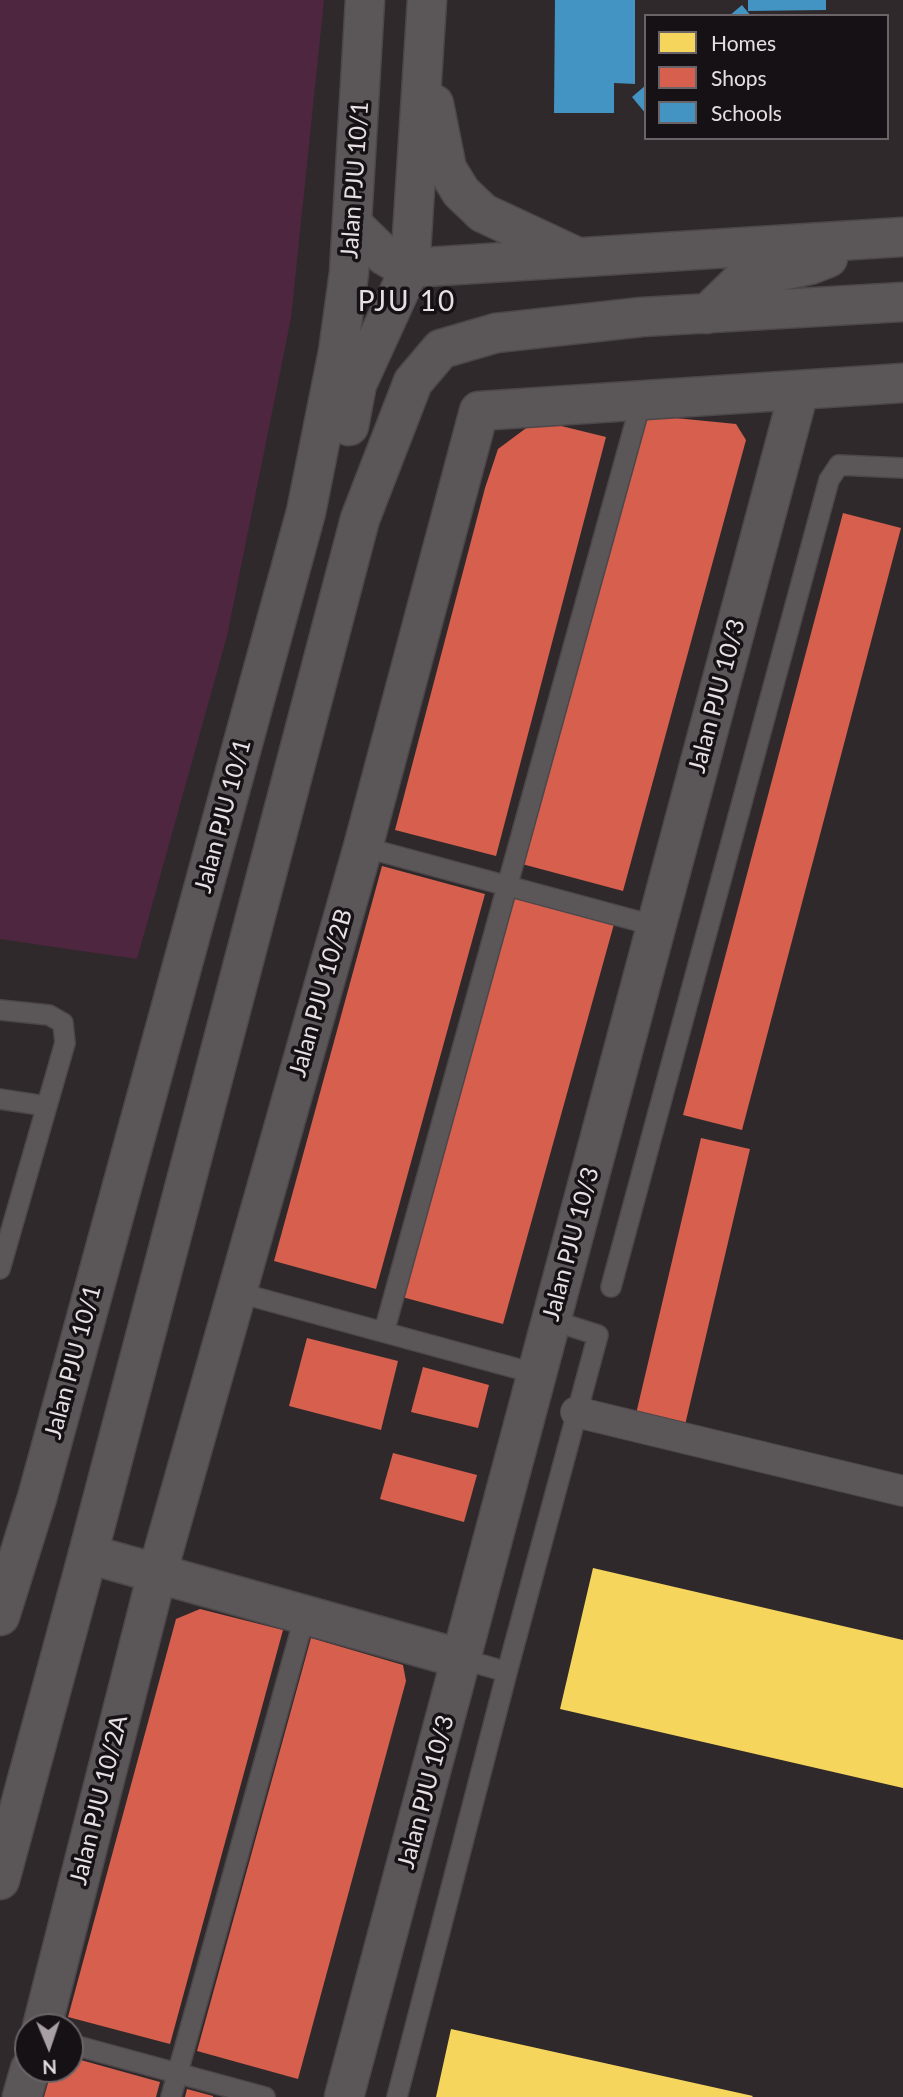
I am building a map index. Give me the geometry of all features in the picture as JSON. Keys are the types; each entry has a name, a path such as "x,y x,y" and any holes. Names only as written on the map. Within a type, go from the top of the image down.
{"street":[{"name":"Jalan PJU 10/1","path":"0,1616 37,1498 306,512 338,352 353,225 365,0"},
{"path":"306,512 344,448 357,384 410,268 427,0"},
{"path":"424,52 447,169 461,192 483,214 578,257"},
{"path":"353,225 384,256 410,268 889,238"},
{"path":"707,314 743,279 810,265 889,238"},
{"path":"0,1880 360,519 413,382 441,349 496,332 642,317 903,302"},
{"path":"640,402 903,383"},
{"name":"Jalan PJU 10/3","path":"344,2097 799,391"},
{"name":"Jalan PJU 10/2B","path":"157,1574 363,847 479,411 640,402"},
{"path":"576,1412 903,1491"},
{"path":"88,1554 462,1659"},
{"name":"Jalan PJU 10/2A","path":"46,2013 157,1574"}],"lane":[{"path":"384,1332 640,402"},
{"path":"611,1287 829,480 839,465 903,468"},
{"path":"363,847 656,926"},
{"path":"0,1010 49,1015 63,1023 65,1043 0,1269"},
{"path":"0,1099 46,1106"},
{"path":"236,1292 537,1374"},
{"path":"397,2097 598,1335 551,1320"},
{"path":"172,2097 305,1615"},
{"path":"462,1659 507,1672"},
{"path":"84,2049 265,2097"}],"shaded area":[{"path":"0,0 324,0 291,318 227,636 137,959 0,939"}],"building: Homes":[{"path":"593,1568 903,1640 903,1788 560,1709"},
{"path":"451,2029 753,2096 436,2097"}],"building: Shops":[{"path":"645,415 736,424 746,440 623,891 522,864"},
{"path":"537,420 606,437 496,856 395,830 485,488 498,449"},
{"path":"843,513 901,528 742,1130 683,1115"},
{"path":"382,866 485,894 376,1289 274,1261"},
{"path":"513,897 614,924 503,1324 402,1297"},
{"path":"701,1138 750,1149 685,1425 636,1414"},
{"path":"307,1338 398,1361 381,1430 289,1406"},
{"path":"423,1367 489,1385 478,1428 411,1412"},
{"path":"393,1453 477,1475 464,1522 380,1499"},
{"path":"200,1609 283,1630 170,2044 84,2021 84,2013 69,2013 176,1619"},
{"path":"311,1638 403,1665 406,1681 298,2079 197,2051"},
{"path":"84,2061 160,2082 156,2097 44,2097 48,2083 84,2083"},
{"path":"187,2089 213,2096 213,2097 185,2097"}],"building: Schools":[{"path":"555,0 635,0 635,84 614,83 614,113 554,113"},
{"path":"748,0 826,0 826,10 748,11"},
{"path":"742,5 749,14 731,14"},
{"path":"644,87 644,112 632,97"}],"district":[{"name":"PJU 10","path":"407,302"}]}
